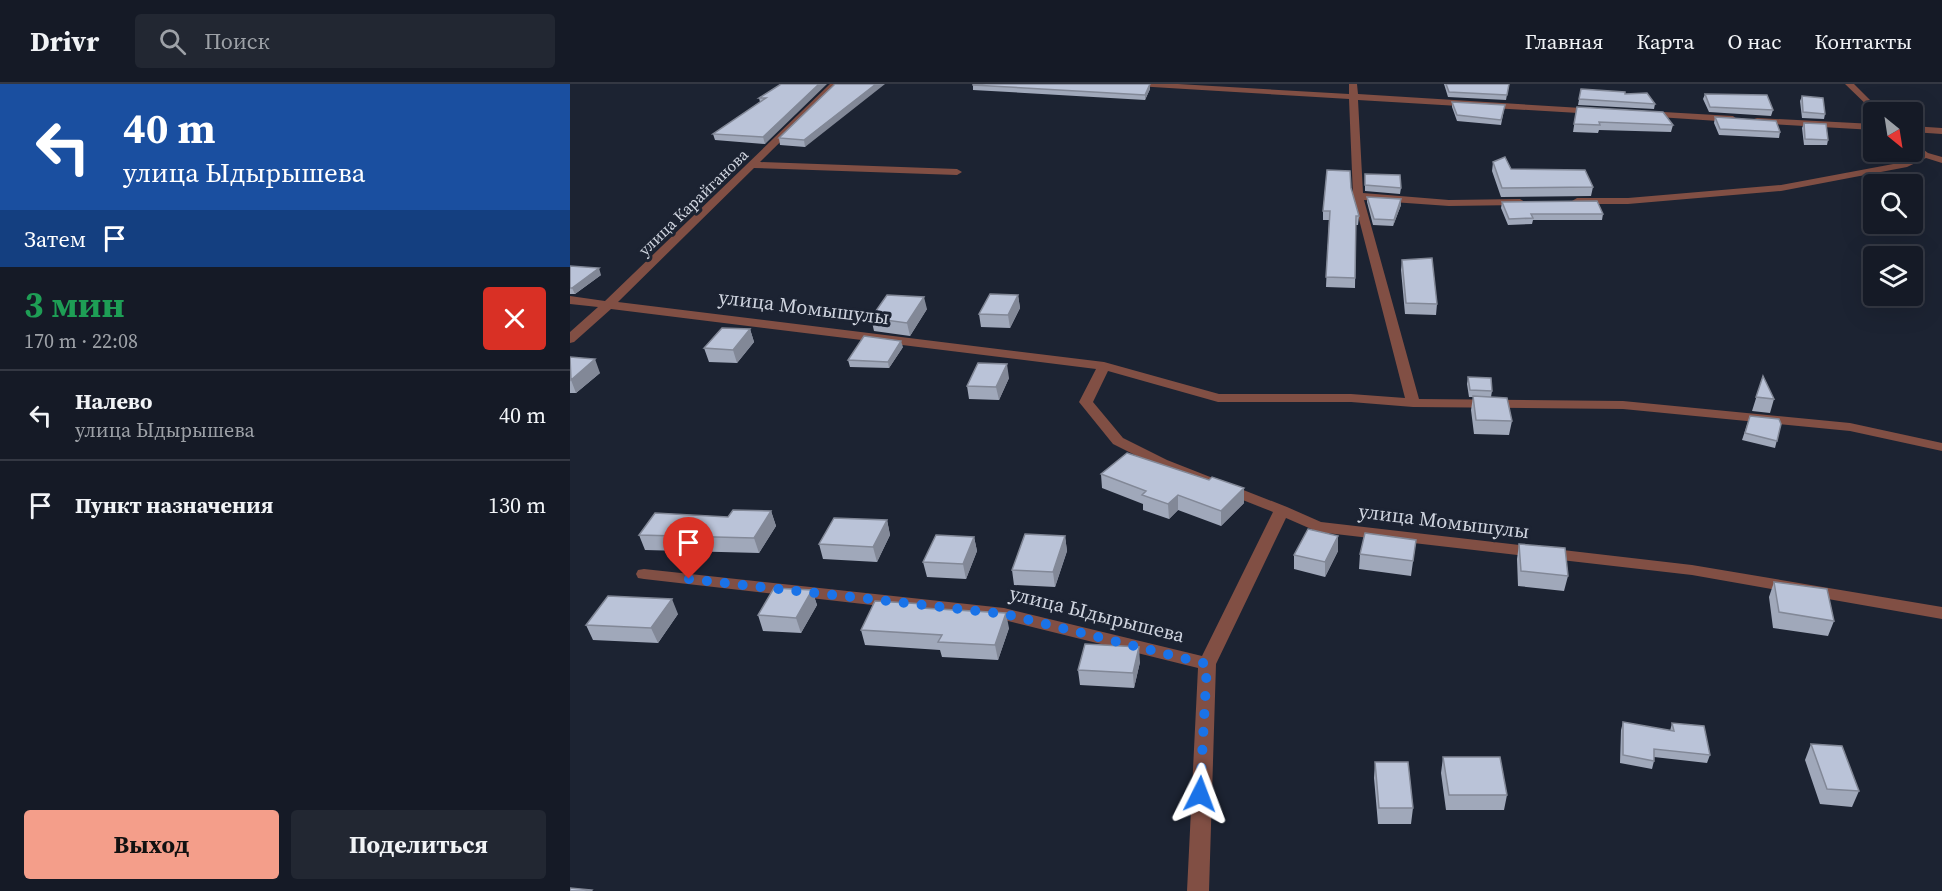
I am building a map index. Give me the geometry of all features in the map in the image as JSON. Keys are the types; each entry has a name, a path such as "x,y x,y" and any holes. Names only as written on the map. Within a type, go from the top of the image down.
{"street":[{"name":"улица Карайганова","path":"570,339 609,304 835,84"},
{"path":"1136,84 1602,112"},
{"path":"1353,84 1358,196 1413,403"},
{"path":"1849,84 1868,102"},
{"path":"1637,114 1863,126"},
{"path":"1923,130 1942,131"},
{"path":"1568,201 1628,201 1781,188 1907,164 1925,155 1942,160"},
{"path":"751,165 957,172"},
{"path":"1358,196 1449,203 1532,202"},
{"name":"улица Момышулы","path":"570,300 1104,366 1218,398 1351,398 1413,403 1623,405 1850,427 1942,447"},
{"name":"улица Момышулы","path":"1104,366 1086,402 1118,441 1162,463 1282,510 1318,527 1692,570 1942,613"},
{"path":"1198,891 1207,664 1282,510"},
{"name":"улица Ыдырышева","path":"644,574 1005,614 1207,664"}],"building":[{"path":"781,84 819,84 763,137 713,134 766,98 759,98"},
{"path":"835,84 876,84 804,140 779,138"},
{"path":"973,84 1150,84 1145,95"},
{"path":"1446,84 1509,84 1507,95 1449,92"},
{"path":"1581,89 1625,92 1625,94 1647,93 1655,104 1579,99"},
{"path":"1705,94 1767,95 1773,110 1710,107"},
{"path":"1802,96 1823,98 1825,114 1803,112"},
{"path":"1452,102 1505,105 1501,120 1457,115"},
{"path":"1577,107 1663,112 1673,125 1599,122 1600,125 1574,124"},
{"path":"1715,117 1776,121 1780,132 1720,129"},
{"path":"1804,123 1826,124 1828,140 1805,139"},
{"path":"1505,157 1511,169 1585,170 1593,187 1502,188 1493,162"},
{"path":"1327,170 1350,171 1351,188 1359,216 1356,216 1355,278 1326,277 1330,211 1323,211"},
{"path":"1365,174 1400,175 1401,188 1365,185"},
{"path":"1367,197 1401,199 1394,220 1374,219"},
{"path":"1597,201 1603,214 1531,214 1533,218 1509,219 1502,202"},
{"path":"1432,258 1437,304 1406,303 1402,260"},
{"path":"570,266 599,268 570,288"},
{"path":"990,294 1018,295 1008,315 979,314"},
{"path":"887,295 924,297 907,323 871,318"},
{"path":"722,328 750,329 733,350 704,348"},
{"path":"864,336 901,341 888,362 848,360"},
{"path":"570,357 595,359 571,380"},
{"path":"978,363 1007,364 996,387 967,386"},
{"path":"1763,376 1774,399 1756,397"},
{"path":"1468,377 1491,378 1492,391 1470,390"},
{"path":"1473,396 1507,398 1512,421 1476,420"},
{"path":"1750,416 1779,419 1781,424 1777,441 1745,433"},
{"path":"1127,453 1209,480 1212,477 1244,488 1221,511 1178,495 1168,504 1142,495 1146,491 1101,474"},
{"path":"733,510 771,511 754,538 639,535 655,513 728,517"},
{"path":"834,518 887,520 873,547 819,544"},
{"path":"1308,529 1338,536 1325,562 1294,555"},
{"path":"1365,533 1416,540 1413,561 1360,554"},
{"path":"1025,534 1065,536 1053,572 1012,570"},
{"path":"936,535 974,537 963,564 923,562"},
{"path":"1519,544 1565,548 1568,576 1521,571"},
{"path":"1774,582 1827,589 1834,621 1779,612"},
{"path":"774,588 812,590 796,618 758,615"},
{"path":"608,596 672,599 651,628 586,625"},
{"path":"875,601 924,604 922,608 1006,613 995,645 938,642 942,635 861,630"},
{"path":"1085,644 1139,647 1133,673 1078,670"},
{"path":"1623,722 1674,731 1672,723 1704,726 1710,755 1654,749 1654,761 1623,755"},
{"path":"1811,744 1842,746 1859,791 1827,789"},
{"path":"1443,757 1500,757 1507,795 1449,795"},
{"path":"1375,762 1408,762 1413,808 1379,808"},
{"path":"570,888 592,890 570,891"}],"route":[{"path":"689,579 1005,614 1207,664 1200,794"}]}
